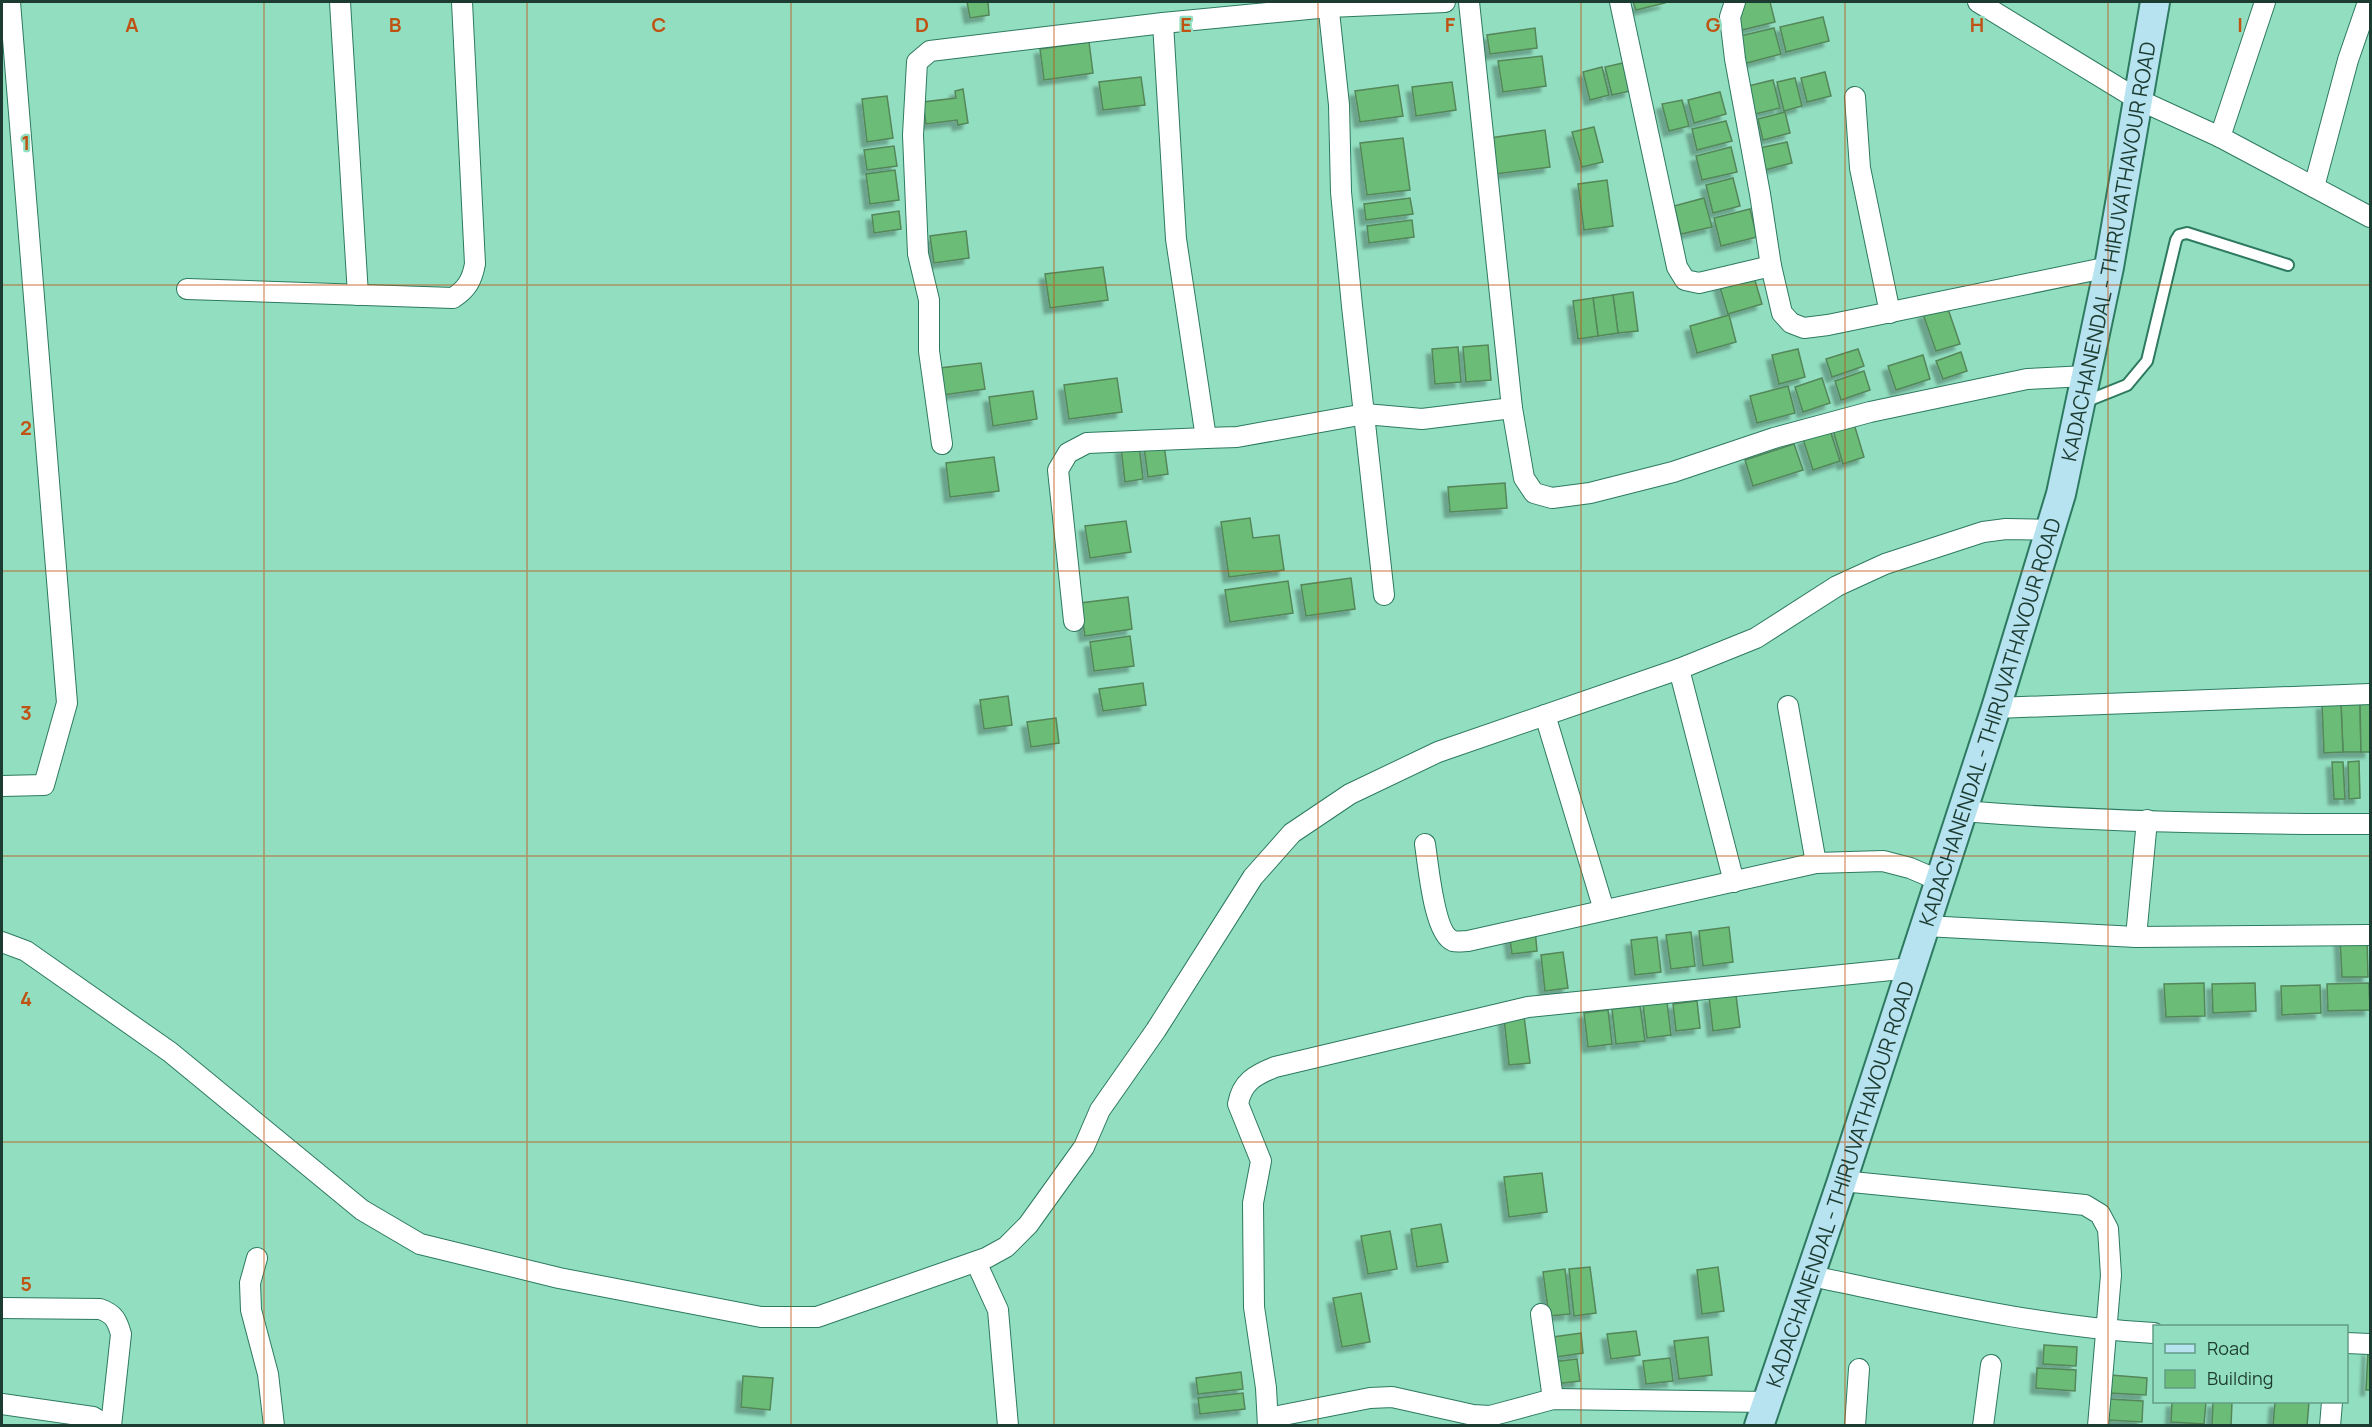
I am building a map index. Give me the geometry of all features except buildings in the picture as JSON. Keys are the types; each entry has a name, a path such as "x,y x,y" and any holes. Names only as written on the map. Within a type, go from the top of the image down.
{"main road":[{"name":"KADACHANENDAL - THIRUVATHAVOUR ROAD","path":"1763,1414 1811,1275 1996,708 2061,494 2109,267 2155,2"}],"street":[{"path":"2,786 44,785 67,704 10,2"},
{"path":"340,2 358,295"},
{"path":"187,289 453,298 465,291 473,278 475,264 462,2"},
{"path":"942,444 929,351 929,300 918,254 913,135 917,62 930,51 1329,4 1445,2"},
{"path":"1469,2 1512,408 1524,478 1534,493 1552,498 1590,493 1673,472 1774,438 1881,410 2027,379 2083,390"},
{"path":"1620,2 1677,267 1685,280 1699,283 1771,266"},
{"path":"1735,2 1730,17 1735,59 1771,266 1782,313 1791,323 1804,328 1890,313 2109,267"},
{"path":"1978,2 2137,99 2220,137 2370,217"},
{"path":"2220,137 2265,2"},
{"path":"2314,187 2348,60 2368,2"},
{"path":"1329,4 1339,105 1341,192 1384,595"},
{"path":"1163,23 1176,239 1206,438"},
{"path":"1855,98 1860,168 1890,313"},
{"path":"1074,621 1058,470 1068,453 1087,443 1237,437 1365,414 1422,419 1512,408"},
{"path":"2,942 26,951 171,1052 362,1210 420,1244 560,1278 761,1317 817,1317 976,1262 1006,1247 1028,1225 1084,1147 1100,1110 1156,1030 1253,877 1292,833 1350,794 1438,752 1679,669 1756,638 1837,586 1886,564 1983,532 2006,529 2050,530"},
{"path":"1679,669 1734,882"},
{"path":"1996,708 2370,694"},
{"path":"1788,706 1816,863"},
{"path":"1545,715 1604,910"},
{"path":"1962,811 2053,819 2370,824"},
{"path":"2136,937 2146,820"},
{"path":"1425,844 1439,922 1446,935 1454,940 1468,941 1816,863 1883,861 1910,868 1938,880"},
{"path":"1925,926 2136,937 2370,935"},
{"path":"1763,1414 1553,1399 1490,1416 1473,1415 1392,1398 1370,1398 1268,1422 1254,1307 1253,1203 1261,1161 1238,1104 1246,1083 1256,1074 1275,1067 1528,1007 1911,968"},
{"path":"1842,1181 2085,1204 2100,1214 2108,1229 2112,1275 2098,1425"},
{"path":"257,1258 250,1283 251,1310 268,1374 274,1425"},
{"path":"976,1262 998,1310 1008,1425"},
{"path":"1811,1275 1993,1314 2107,1331 2153,1333"},
{"path":"2,1308 100,1309 110,1312 117,1320 121,1334 110,1425 93,1417 2,1404"},
{"path":"1541,1314 1553,1399"},
{"path":"2348,1343 2370,1344"},
{"path":"1983,1425 1991,1365"},
{"path":"1855,1425 1859,1369"},
{"path":"2331,1425 2332,1403"}],"lane":[{"path":"2083,390 2127,385 2147,361 2179,235 2187,233 2288,265"}]}
